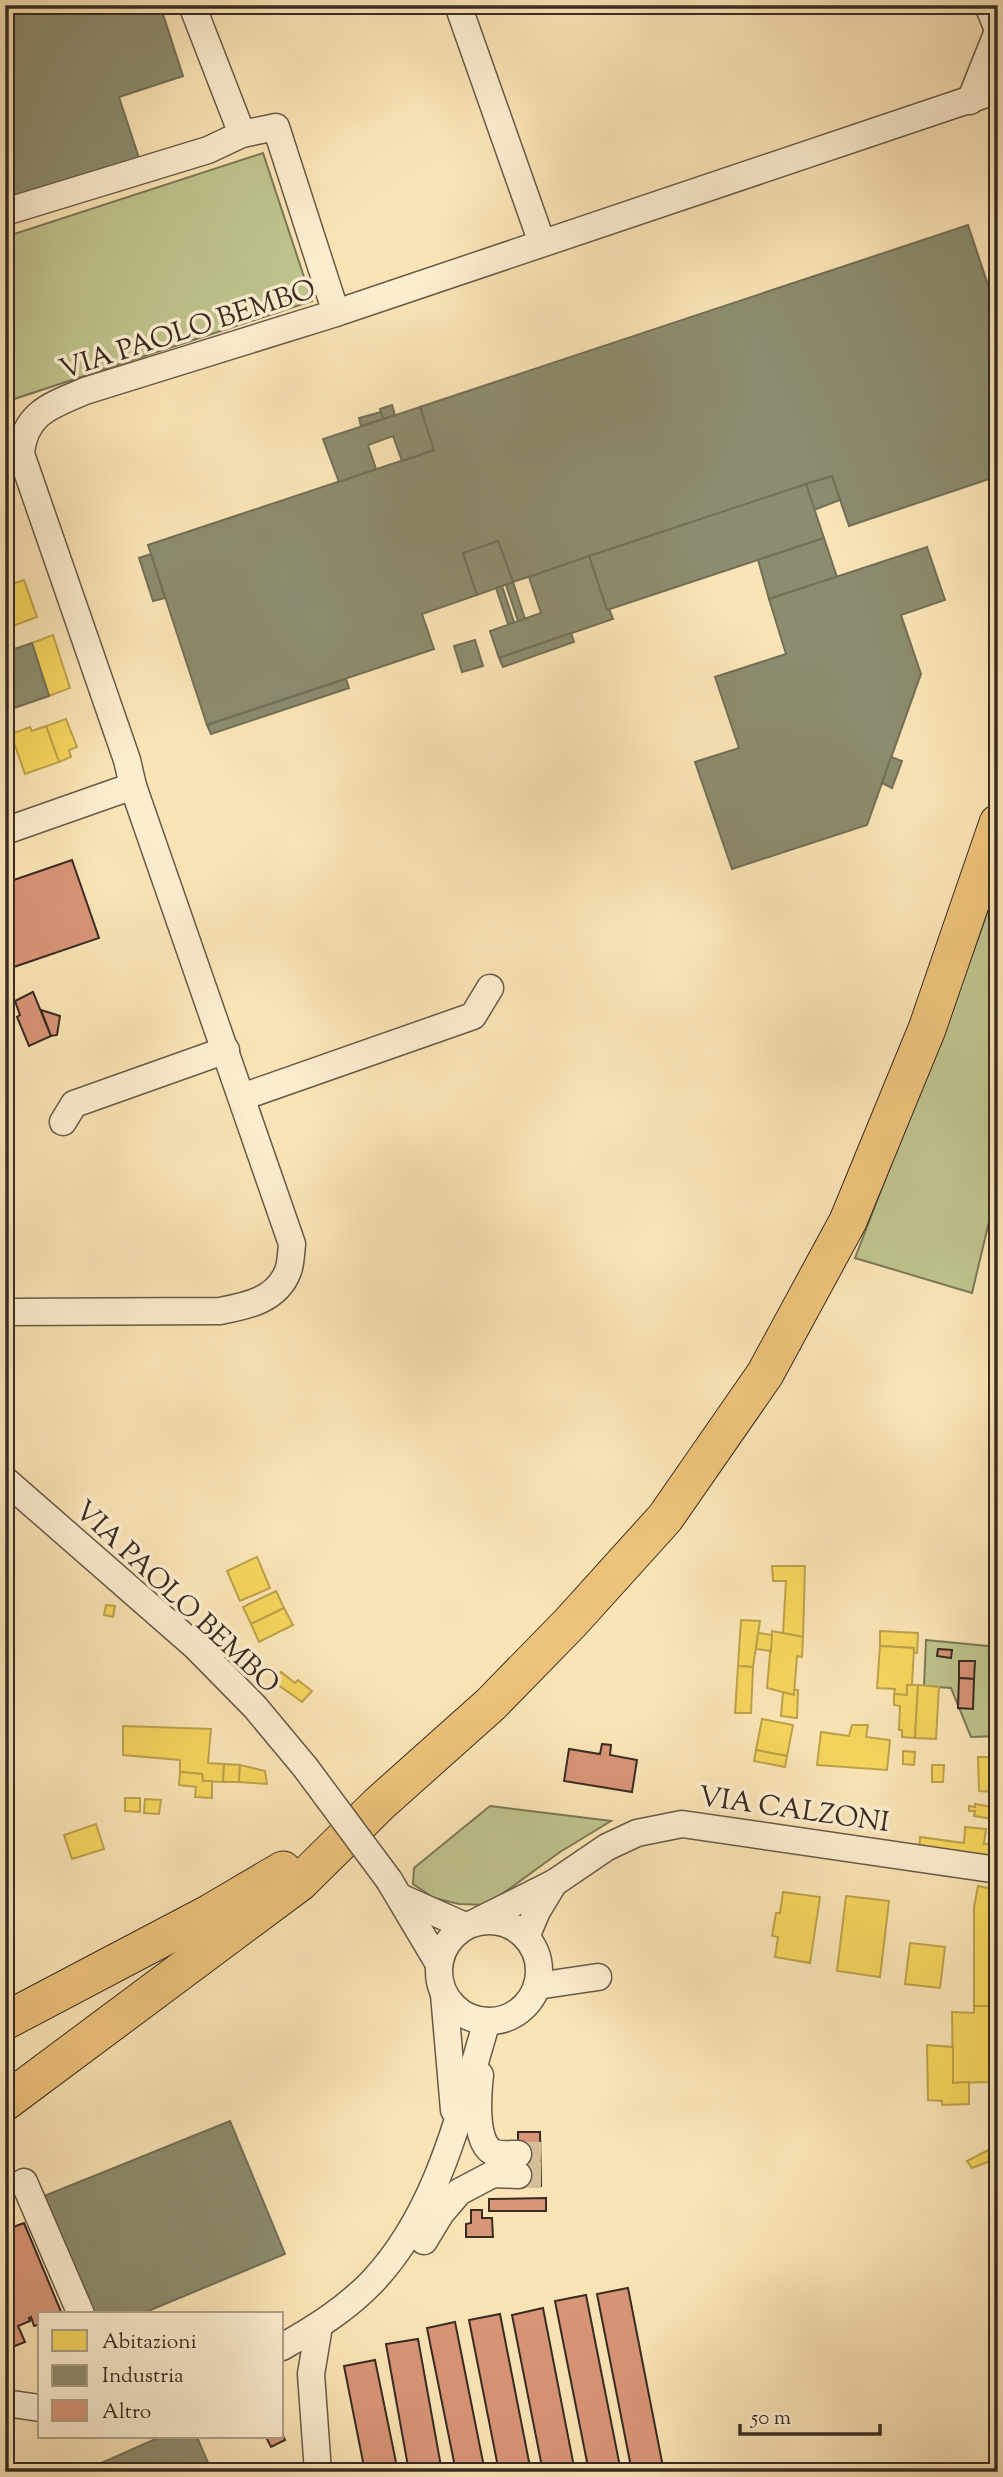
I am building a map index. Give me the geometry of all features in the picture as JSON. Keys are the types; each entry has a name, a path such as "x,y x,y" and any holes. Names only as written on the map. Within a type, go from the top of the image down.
{"highway":[{"path":"5,2102 299,1883 379,1804 491,1704 571,1622 665,1518 765,1374 848,1221 927,1029 998,823"},
{"path":"5,2021 211,1913 306,1856 379,1804"},
{"path":"5,2008 85,1981"}],"street":[{"path":"192,5 242,134"},
{"path":"458,5 542,243"},
{"path":"970,101 998,31 988,5"},
{"name":"VIA PAOLO BEMBO","path":"6,1313 220,1311 250,1306 269,1296 287,1273 292,1244 133,786 127,760 21,454 22,442 16,430 46,408 85,391 335,313 542,243 685,204 998,90"},
{"path":"5,212 208,150 242,134 276,127 335,313"},
{"path":"5,831 133,786"},
{"path":"242,1097 473,1016 490,988"},
{"path":"63,1122 74,1104 226,1050"},
{"name":"VIA PAOLO BEMBO","path":"5,1480 195,1646 255,1707 305,1768 395,1889 439,1964 455,2126"},
{"name":"VIA CALZONI","path":"472,1924 554,1883 607,1847 638,1833 682,1824 998,1870"},
{"name":"VIA CALZONI","path":"526,1937 537,1911 554,1883"},
{"name":"VIA PAOLO BEMBO","path":"395,1889 472,1924 492,1920 505,1923 526,1937"},
{"path":"439,1964 443,1949 452,1936 472,1924"},
{"path":"444,1994 462,2013 486,2021 512,2015 522,2008 537,1986 538,1961 526,1937"},
{"path":"537,1986 598,1977"},
{"path":"342,2309 379,2296 410,2263 441,2213 459,2192 518,2164 485,2147 482,2137 478,2092 486,2021"},
{"name":"VIA PAOLO BEMBO","path":"284,2347 342,2309 372,2283 393,2258 421,2212 455,2126 486,2021"},
{"path":"24,2182 80,2312"},
{"path":"318,2472 311,2374 319,2326"},
{"name":"VIA PAOLO BEMBO","path":"284,2350 311,2374"},
{"path":"5,2403 38,2409"}],"green space":[{"path":"263,153 312,301 5,402 5,237"},
{"path":"998,882 998,1184 972,1293 855,1258"},
{"path":"926,1640 998,1647 998,1736 971,1737 951,1688 924,1686"},
{"path":"490,1806 611,1821 560,1852 487,1905 459,1904 434,1898 413,1884 414,1868"}],"building: Abitazioni":[{"path":"24,580 37,617 5,629 5,586"},
{"path":"53,635 70,688 49,696 32,643"},
{"path":"66,719 77,747 69,750 71,757 59,762 46,726"},
{"path":"46,726 59,762 25,774 11,734 30,727 32,731"},
{"path":"257,1557 270,1588 240,1601 227,1571"},
{"path":"772,1566 805,1566 803,1637 783,1633 786,1581 773,1581"},
{"path":"276,1591 284,1608 251,1624 243,1607"},
{"path":"106,1605 115,1606 113,1617 104,1615"},
{"path":"284,1608 293,1625 259,1642 251,1624"},
{"path":"741,1620 760,1621 753,1667 738,1666"},
{"path":"772,1631 803,1637 802,1657 797,1656 794,1695 767,1688"},
{"path":"880,1631 918,1633 917,1653 913,1653 914,1648 880,1646"},
{"path":"758,1633 772,1635 771,1651 756,1649"},
{"path":"880,1646 914,1648 912,1685 907,1685 907,1695 894,1694 895,1689 877,1688"},
{"path":"738,1666 753,1667 751,1713 735,1713"},
{"path":"281,1672 312,1691 302,1702 274,1682"},
{"path":"907,1685 918,1685 915,1738 902,1737 902,1730 899,1730 900,1706 894,1705 894,1694 907,1695"},
{"path":"918,1685 939,1687 936,1739 915,1738"},
{"path":"794,1690 798,1690 797,1718 781,1716 783,1692 794,1695"},
{"path":"762,1719 793,1725 787,1756 756,1750"},
{"path":"852,1725 868,1725 866,1737 890,1740 887,1770 817,1765 821,1732 849,1736"},
{"path":"123,1726 211,1729 208,1763 224,1764 223,1782 203,1781 202,1774 180,1772 180,1760 123,1755"},
{"path":"756,1750 787,1756 785,1767 754,1761"},
{"path":"903,1751 915,1752 914,1765 903,1764"},
{"path":"978,1757 995,1757 996,1792 979,1791"},
{"path":"995,1757 998,1757 998,1792 996,1792"},
{"path":"224,1764 240,1765 239,1782 223,1782"},
{"path":"240,1765 265,1771 267,1784 239,1782"},
{"path":"932,1765 944,1765 943,1782 932,1782"},
{"path":"180,1772 202,1774 203,1781 212,1781 212,1798 195,1797 196,1787 179,1785"},
{"path":"125,1798 140,1798 140,1812 125,1811"},
{"path":"145,1799 161,1800 159,1814 144,1813"},
{"path":"975,1804 998,1808 998,1820 974,1816 975,1811 969,1811 969,1806 975,1807"},
{"path":"96,1824 104,1849 72,1859 64,1835"},
{"path":"965,1827 986,1829 984,1844 990,1844 989,1852 998,1853 998,1865 919,1852 920,1837 964,1843"},
{"path":"978,1886 998,1890 998,1913 995,1913 994,2006 974,2006 974,1907"},
{"path":"783,1892 820,1897 810,1963 775,1957 778,1937 772,1936 776,1913 780,1913"},
{"path":"846,1896 889,1901 880,1977 837,1971"},
{"path":"910,1943 945,1947 940,1988 905,1984"},
{"path":"974,2006 994,2006 995,2043 992,2043 990,2082 953,2083 952,2012 974,2013"},
{"path":"994,2027 998,2027 998,2085 990,2085 992,2043 995,2043"},
{"path":"927,2045 953,2047 953,2083 969,2082 969,2104 942,2105 942,2101 928,2100"},
{"path":"998,2145 998,2158 972,2168 967,2161"}],"building: Industria":[{"path":"5,5 160,5 183,76 119,97 139,158 5,201"},
{"path":"968,225 998,315 998,476 849,526 832,476 513,582 498,541 463,553 477,595 422,614 434,649 207,725 148,545 434,450 420,407"},
{"path":"392,405 395,415 383,419 380,409"},
{"path":"420,407 434,450 402,461 393,436 368,445 376,469 339,482 323,439"},
{"path":"381,412 383,419 361,426 359,418"},
{"path":"832,476 840,500 814,510 806,484"},
{"path":"806,484 824,538 607,610 589,556"},
{"path":"824,538 837,577 769,599 758,560"},
{"path":"498,541 513,582 477,595 463,553"},
{"path":"927,547 945,600 901,615 921,674 867,825 732,869 695,762 739,748 715,677 786,654 769,599"},
{"path":"151,554 165,598 153,601 139,558"},
{"path":"589,556 607,610 609,609 613,619 499,658 490,631 541,613 529,577"},
{"path":"513,582 525,619 518,621 506,585"},
{"path":"502,586 514,622 508,624 496,588"},
{"path":"571,633 574,642 503,667 499,658"},
{"path":"475,640 483,666 462,672 454,646"},
{"path":"32,643 49,696 5,711 5,652"},
{"path":"346,679 349,688 211,734 207,725"},
{"path":"891,757 902,761 892,788 882,783"},
{"path":"230,2121 285,2254 146,2312 91,2312 44,2196"},
{"path":"158,2438 197,2438 212,2472 81,2472"}],"building: Altro":[{"path":"72,860 99,938 5,970 5,883"},
{"path":"33,992 51,1036 29,1046 17,1017 20,1015 15,1001"},
{"path":"41,1010 60,1016 57,1035 51,1036"},
{"path":"938,1649 952,1650 951,1658 937,1656"},
{"path":"959,1661 975,1661 974,1679 959,1678"},
{"path":"959,1678 974,1679 973,1709 958,1708"},
{"path":"602,1744 611,1745 610,1755 637,1760 632,1792 564,1781 569,1749 600,1754"},
{"path":"518,2132 540,2132 541,2186 518,2186"},
{"path":"546,2198 546,2211 489,2211 489,2199"},
{"path":"471,2210 482,2210 482,2218 492,2218 493,2237 466,2237 466,2224 471,2223"},
{"path":"24,2223 61,2312 38,2312 38,2325 34,2326 31,2317 29,2318 30,2321 18,2326 25,2342 5,2350 5,2230"},
{"path":"628,2288 664,2472 632,2472 597,2294"},
{"path":"586,2295 621,2472 589,2472 555,2301"},
{"path":"543,2308 575,2472 543,2472 512,2315"},
{"path":"500,2314 531,2472 499,2472 469,2320"},
{"path":"455,2322 485,2472 456,2472 427,2328"},
{"path":"418,2339 442,2472 409,2472 386,2344"},
{"path":"375,2360 398,2472 365,2472 344,2366"},
{"path":"266,2438 284,2438 285,2440 271,2447"}],"tunnel":[{"path":"518,2154 541,2155"},
{"path":"518,2175 541,2175"}]}
